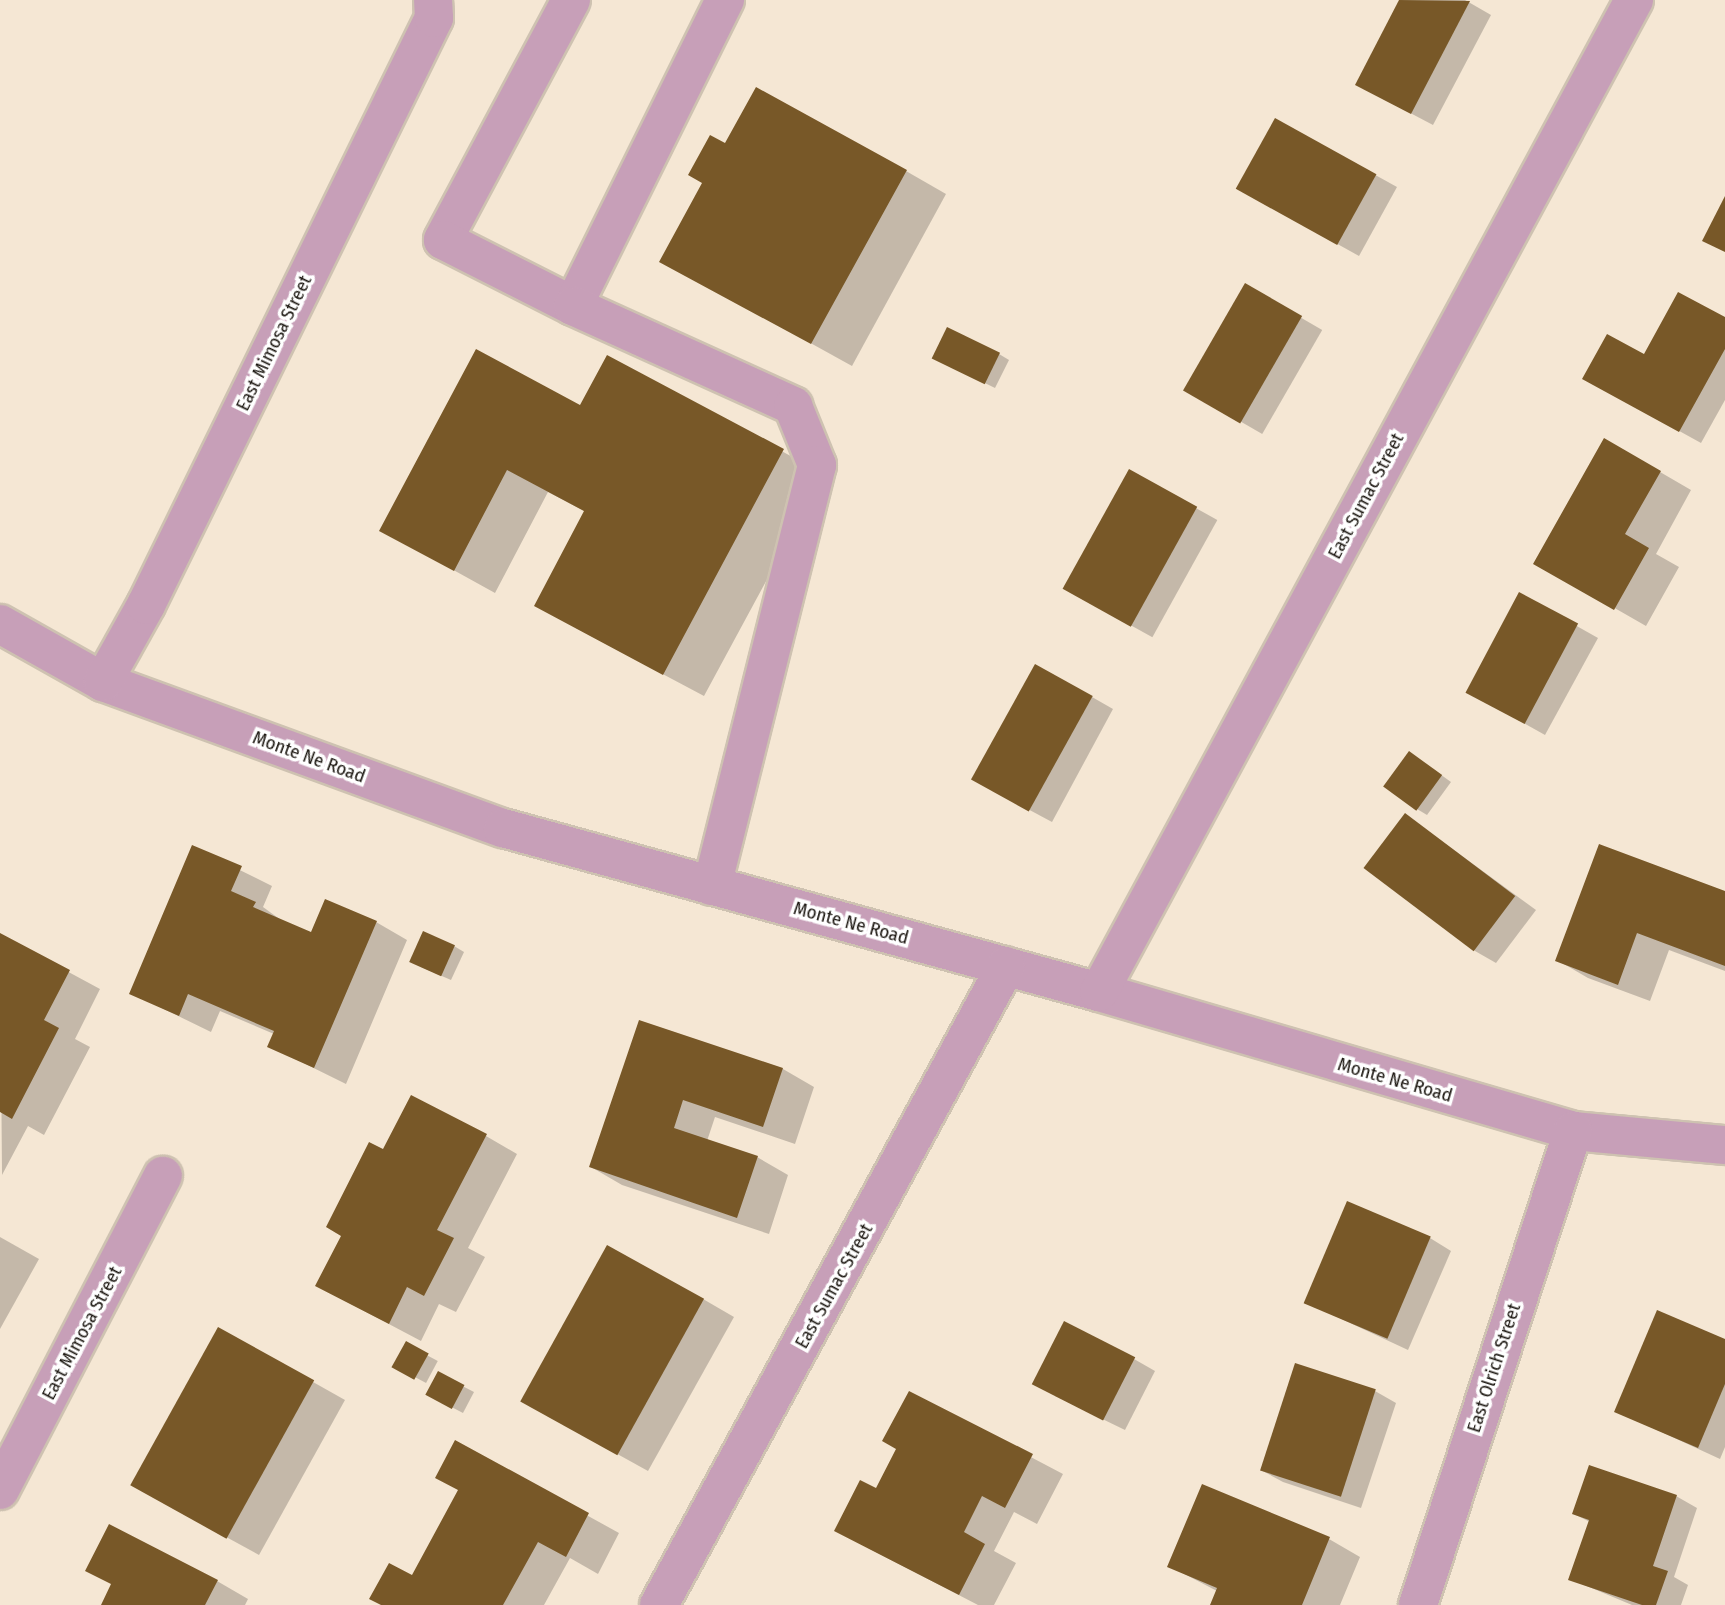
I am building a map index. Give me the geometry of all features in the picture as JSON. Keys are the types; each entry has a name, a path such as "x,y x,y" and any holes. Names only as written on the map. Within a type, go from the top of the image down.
{"street":[{"name":"East Mimosa Street","path":"103,682 158,582 434,18 433,0"},
{"path":"571,0 443,240 573,306 793,406 817,465 712,886"},
{"path":"573,306 725,0"},
{"name":"East Sumac Street","path":"1099,992 1633,0"},
{"name":"Monte Ne Road","path":"0,624 103,682 503,828 1099,992 1573,1131 1725,1145"},
{"name":"East Sumac Street","path":"659,1605 1006,966"},
{"name":"East Olrich Street","path":"1418,1605 1573,1131"},
{"name":"East Mimosa Street","path":"0,1490 163,1177"}],"building":[{"path":"1399,0 1470,1 1411,114 1355,85"},
{"path":"756,87 907,170 811,344 659,262 702,183 688,175 710,135 725,143"},
{"path":"1275,118 1376,174 1337,245 1236,189"},
{"path":"1725,196 1725,252 1702,241"},
{"path":"1245,283 1302,316 1240,423 1183,390"},
{"path":"1678,292 1725,317 1725,349 1679,432 1582,379 1607,334 1644,354"},
{"path":"947,327 1000,353 985,384 932,358"},
{"path":"476,349 580,405 607,355 784,449 663,675 534,606 584,511 507,470 454,571 379,531"},
{"path":"1604,438 1661,471 1625,534 1649,548 1614,610 1533,564"},
{"path":"1129,469 1197,507 1131,627 1063,589"},
{"path":"1519,592 1578,623 1525,724 1465,693"},
{"path":"1035,664 1093,696 1029,811 971,779"},
{"path":"1409,751 1442,775 1416,811 1383,787"},
{"path":"1405,813 1515,896 1474,951 1363,868"},
{"path":"1599,844 1725,891 1725,966 1637,933 1618,985 1555,961"},
{"path":"192,845 242,866 231,891 256,902 253,907 311,932 325,899 377,921 314,1068 267,1047 274,1031 188,994 179,1016 129,994"},
{"path":"423,931 455,945 441,976 409,962"},
{"path":"0,933 70,970 44,1020 59,1028 12,1119 0,1112"},
{"path":"639,1020 783,1068 763,1127 683,1100 674,1128 758,1156 737,1218 589,1167"},
{"path":"411,1095 487,1134 437,1230 454,1238 424,1296 407,1287 389,1324 315,1286 341,1236 326,1227 369,1142 383,1149"},
{"path":"1347,1201 1431,1237 1387,1339 1304,1303"},
{"path":"607,1245 704,1299 617,1455 520,1402"},
{"path":"1657,1310 1725,1339 1725,1384 1698,1448 1614,1412"},
{"path":"1064,1321 1135,1357 1103,1421 1032,1384"},
{"path":"218,1327 314,1380 226,1539 130,1485"},
{"path":"406,1341 429,1354 414,1380 391,1367"},
{"path":"1295,1363 1376,1389 1341,1497 1260,1470"},
{"path":"438,1371 464,1385 452,1409 425,1395"},
{"path":"909,1391 1033,1454 1005,1508 982,1496 964,1532 985,1544 959,1595 834,1531 860,1480 876,1488 896,1449 882,1441"},
{"path":"455,1440 589,1513 566,1557 538,1542 503,1605 381,1605 369,1599 389,1563 412,1575 458,1490 435,1478"},
{"path":"1589,1465 1677,1495 1653,1566 1668,1571 1656,1605 1642,1605 1568,1580 1589,1520 1572,1514"},
{"path":"1202,1484 1330,1537 1302,1605 1210,1605 1217,1588 1167,1567"},
{"path":"109,1524 218,1580 205,1605 101,1605 111,1584 85,1571"}]}
